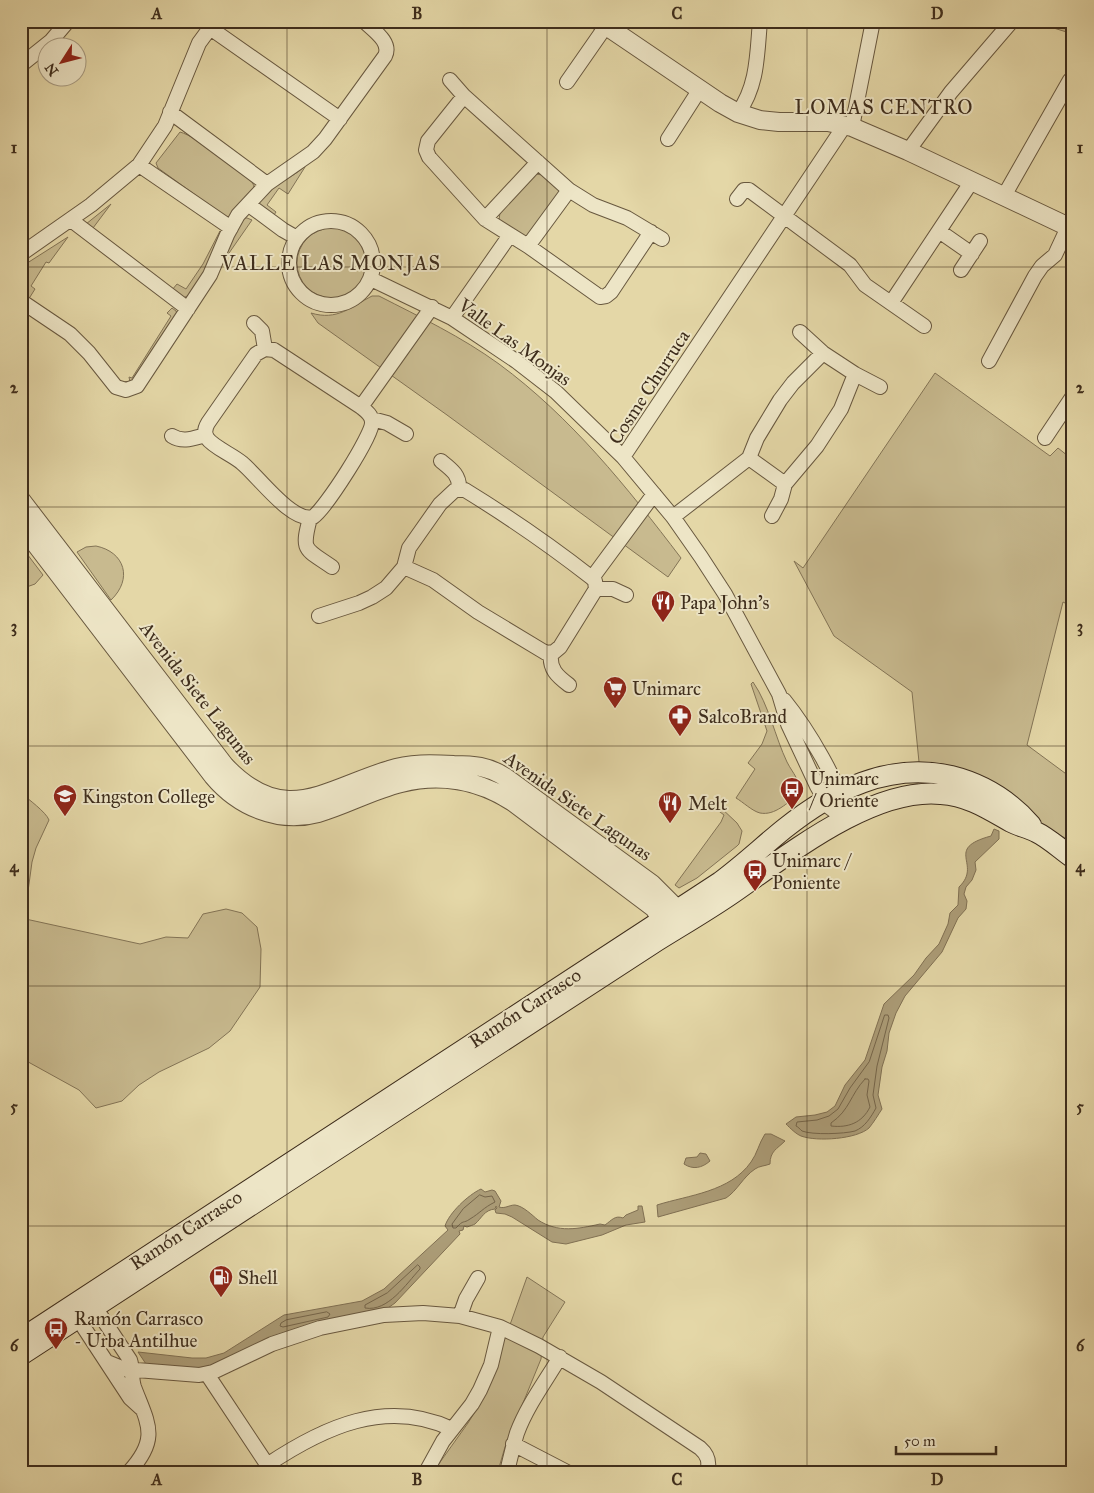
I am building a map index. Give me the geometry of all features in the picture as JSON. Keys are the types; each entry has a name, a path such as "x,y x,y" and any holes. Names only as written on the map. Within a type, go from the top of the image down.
{"main road":[{"name":"Ramón Carrasco","path":"91,1301 148,1255 732,873 786,828 832,796 874,778 901,772 944,775 974,783 999,796 1016,809 1037,832"},
{"name":"Ramón Carrasco","path":"21,1355 74,1312 91,1301 712,907 810,840 876,805 902,796 916,794 941,794 975,802 1014,823 1037,832 1071,852"},
{"path":"74,1312 69,1296 79,1284 116,1264 148,1255"},
{"name":"Ramón Carrasco","path":"21,1338 74,1312"}],"street":[{"path":"21,65 50,41 68,21"},
{"path":"21,301 70,334 89,353 116,387 126,390 137,386 210,275 238,215 267,184 313,152 325,139 387,53 386,44 364,21"},
{"path":"738,113 745,103 753,83 760,21"},
{"name":"Cosme Churruca","path":"846,820 844,806 832,796 806,730 779,694 725,594 673,517 623,457 784,216 849,126 873,21"},
{"path":"908,151 951,92 1012,21"},
{"path":"567,82 602,24 738,113 770,121 828,122 849,126 908,151 1070,228 1054,255 1040,269 988,361"},
{"path":"21,254 71,220 140,165 158,139 198,43 215,25 340,119"},
{"path":"450,80 464,96 569,190 593,205 627,218 657,236 611,292 603,297 594,295 528,246 485,219 429,157 426,150 428,141 464,96"},
{"path":"1004,196 1070,80"},
{"path":"668,139 700,89"},
{"path":"170,112 267,184"},
{"path":"485,219 538,162"},
{"path":"140,165 231,228"},
{"path":"891,303 972,181"},
{"path":"737,199 747,189 850,266 865,286 924,326"},
{"path":"528,246 569,190"},
{"path":"249,205 297,238"},
{"path":"71,220 188,309"},
{"path":"320,222 339,222 356,229 368,242 372,251 373,270 371,279 362,293 348,302 331,305 315,302 301,292 292,278 289,262 290,253 297,238 304,231 320,222"},
{"path":"939,231 972,254"},
{"path":"452,318 510,235"},
{"path":"961,270 980,242"},
{"name":"Valle Las Monjas","path":"371,279 452,318 516,360 556,392 623,457"},
{"path":"361,407 432,307"},
{"path":"254,323 262,331 265,349"},
{"path":"800,332 823,353 855,374 880,387"},
{"path":"265,349 274,350 361,407 370,415 372,427 348,471 317,515 310,518 303,518 291,510 242,462 209,441 206,434 208,424 251,361 256,354 265,349"},
{"path":"673,517 749,458 761,431 780,400 803,372 823,353"},
{"path":"772,516 782,499 785,484 812,453 831,426 849,392 855,374"},
{"path":"1045,438 1073,396"},
{"path":"372,419 387,422 406,434"},
{"path":"172,436 186,440 206,434"},
{"path":"749,458 785,484"},
{"path":"441,461 456,474 459,489"},
{"path":"320,616 372,597 393,582 404,567 406,555 413,541 440,504 452,492 459,489 465,490 528,530 594,584 613,589 626,596"},
{"path":"404,567 433,580 478,612 541,652 551,653 560,647 594,584 654,494"},
{"name":"Avenida Siete Lagunas","path":"21,500 221,762 248,787 266,796 279,799 302,800 325,794 402,767 442,764 489,768 505,777 652,884 669,914"},
{"path":"310,518 305,538 306,545 310,551 332,567"},
{"name":"Avenida Siete Lagunas","path":"21,525 213,776 239,800 282,816 305,816 399,783 428,778 479,784 497,791 654,908 669,914"},
{"path":"551,653 550,659 554,671 569,685"},
{"path":"428,778 442,764"},
{"path":"460,1316 466,1299 478,1278"},
{"path":"91,1301 128,1356 133,1370 134,1396"},
{"path":"74,1312 118,1379 134,1396 145,1412 149,1431 148,1440 143,1454 129,1472"},
{"path":"107,1362 133,1370 192,1375 207,1374 272,1344 320,1328 364,1318 391,1315 423,1313 460,1316 500,1327 560,1358 640,1407 700,1448 708,1458 707,1472"},
{"path":"426,1472 444,1441 472,1404 486,1377 500,1327"},
{"path":"507,1472 513,1444 523,1418 560,1358"},
{"path":"118,1379 126,1379 133,1370"},
{"path":"207,1374 270,1468 296,1446 321,1432 370,1418 402,1415 413,1416 438,1423 452,1430"},
{"path":"513,1444 567,1472"}],"shaded area":[{"path":"1031,21 1073,21 1073,34"},
{"path":"180,132 197,140 252,182 253,190 231,216 226,217 158,168 156,163"},
{"path":"304,167 288,194 279,188 267,205 276,212 274,215 259,206 258,203 267,192"},
{"path":"535,174 543,175 559,190 559,194 526,239 499,221 500,212"},
{"path":"111,204 90,232 86,224"},
{"path":"244,218 252,220 227,256 226,254 236,231"},
{"path":"332,228 345,231 357,238 364,250 367,263 364,276 357,288 345,295 332,298 319,295 307,288 300,276 297,263 300,250 307,238 319,231"},
{"path":"220,231 221,234 207,271 196,288 183,298 172,290 177,284 186,289 203,264"},
{"path":"68,237 49,263 46,262 31,286 35,289 30,297 28,299 21,296 21,267"},
{"path":"372,296 379,296 470,345 499,364 550,407 619,479 681,558 668,577 318,323 311,313 320,315 336,314"},
{"path":"172,308 178,316 130,382 129,377 132,378 171,316 167,313"},
{"path":"935,373 1050,456 1058,448 1073,460 1073,607 1063,602 1027,745 1073,779 1073,837 1070,841 1011,806 920,772 912,692 834,636 794,561 803,568"},
{"path":"21,546 43,575 35,584 21,589"},
{"path":"96,546 114,554 123,567 122,584 111,600 77,552 86,547"},
{"path":"753,682 768,711 787,762 798,781 799,789 799,794 786,804 766,813 754,810 736,798 755,769 748,763 762,744 767,731 751,684"},
{"path":"21,793 41,810 49,820 36,848 32,862 26,906 21,903"},
{"path":"719,806 737,823 742,831 739,844 697,878 679,888 675,885 721,822 724,815 716,809"},
{"path":"226,909 242,913 257,927 261,949 260,987 230,1031 209,1048 159,1072 139,1085 122,1101 96,1108 79,1090 21,1058 21,918 140,944 166,937 188,938 203,914"},
{"path":"527,1277 565,1302 543,1337 541,1359 505,1447 498,1471 433,1472 483,1399 499,1346 511,1322"}],"water":[{"path":"994,829 999,831 999,839 975,862 976,870 964,894 967,901 966,909 958,918 942,952 905,996 896,1013 889,1033 887,1051 882,1067 878,1095 882,1109 869,1128 856,1135 817,1139 797,1134 786,1124 796,1117 827,1112 835,1106 845,1085 865,1060 884,1004 914,975 939,944 948,924 950,913 958,905 959,887 965,879 967,871 966,852 969,846 991,836"},
{"path":"765,1134 771,1134 785,1141 773,1153 770,1164 758,1167 751,1172 726,1198 658,1217 657,1205 708,1191 732,1180 751,1162"},
{"path":"700,1153 706,1154 710,1161 697,1167 684,1164 686,1158 697,1157"},
{"path":"481,1189 485,1192 495,1191 501,1201 499,1207 518,1206 538,1220 553,1227 568,1229 600,1224 605,1225 616,1218 623,1218 638,1210 638,1206 642,1206 645,1222 626,1225 602,1235 566,1244 552,1242 512,1217 496,1213 496,1206 495,1209 486,1213 475,1224 467,1227 464,1226 463,1230 459,1231 460,1234 395,1303 385,1310 285,1332 229,1361 195,1371 148,1367 138,1352 206,1358 224,1353 284,1315 362,1301 384,1289 448,1230 445,1226 455,1210 470,1195"}],"place":[{"name":"Papa John's","path":"663,623"},
{"name":"Unimarc","path":"615,709"},
{"name":"SalcoBrand","path":"680,737"},
{"name":"Unimarc / Oriente","path":"792,810"},
{"name":"Kingston College","path":"65,817"},
{"name":"Melt","path":"670,824"},
{"name":"Unimarc / Poniente","path":"755,892"},
{"name":"Shell","path":"221,1298"},
{"name":"Ramón Carrasco - Urba Antilhue","path":"56,1350"}],"district":[{"name":"LOMAS CENTRO","path":"884,107"},
{"name":"VALLE LAS MONJAS","path":"331,263"}]}
